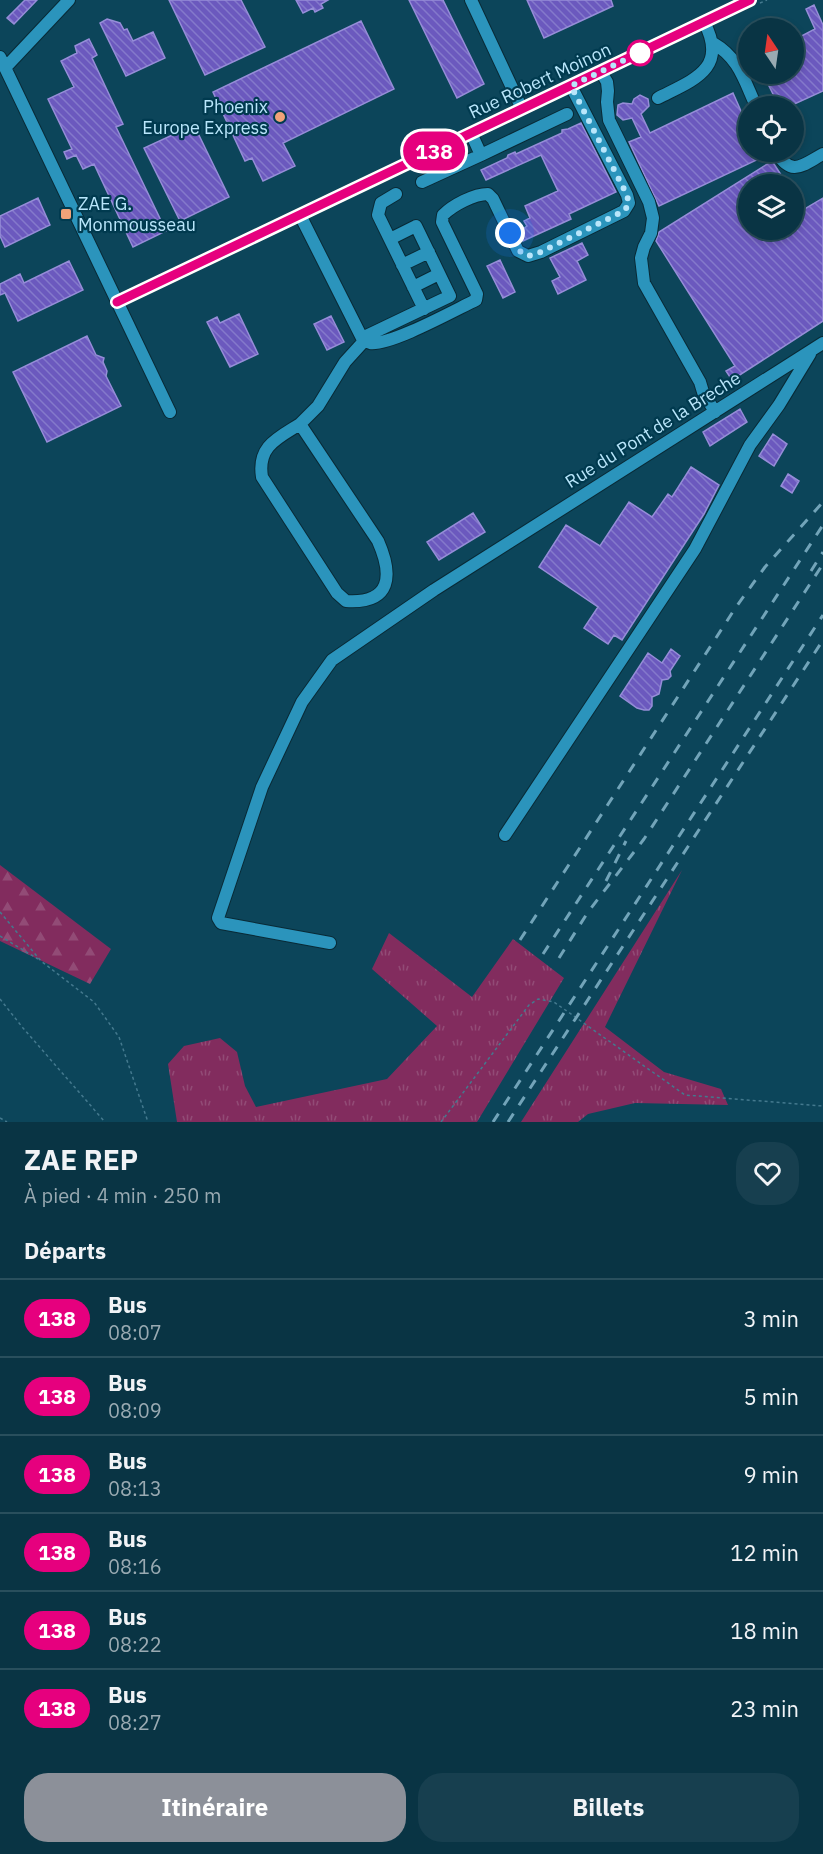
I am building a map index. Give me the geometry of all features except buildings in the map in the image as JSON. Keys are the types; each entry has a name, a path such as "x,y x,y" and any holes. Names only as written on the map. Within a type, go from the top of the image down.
{"street":[{"path":"69,0 3,62 170,412"},
{"path":"471,0 522,109"},
{"name":"Rue Robert Moinon","path":"117,302 750,0"},
{"path":"658,98 696,79 705,70 712,54 713,43 704,22"},
{"path":"713,43 727,51 735,61 751,96"},
{"path":"601,72 607,82 609,120 650,202 653,218 651,233 641,258 644,283 715,412"},
{"path":"300,215 363,339 369,343 397,337 476,300 477,294 442,222 443,215 449,208 482,194 489,194 494,199 518,250 528,256 541,252 624,211 629,204 627,195 571,86"},
{"path":"422,182 567,114"},
{"path":"471,133 481,155"},
{"path":"783,162 791,168 797,168 823,154"},
{"path":"396,194 385,199 378,208 378,215 424,309"},
{"path":"300,424 378,541 385,558 387,567 384,586 369,600 346,601 337,593 262,477 261,468 266,448 300,424 318,406 345,362 363,339 450,296 416,226 390,239"},
{"path":"402,265 429,252"},
{"path":"413,287 439,274"},
{"path":"505,835 694,549 750,445 818,347"},
{"name":"Rue du Pont de la Breche","path":"330,944 221,923 218,918 262,787 302,702 332,660 434,590 818,347"}],"path":[{"path":"0,912 41,961"},
{"path":"0,936 41,961 94,1002 119,1037 148,1122"},
{"path":"0,999 105,1122"},
{"path":"441,1122 529,1005 538,999 554,1002 685,1095 823,1106"},
{"path":"0,1118 7,1122"}],"green space":[{"path":"0,865 111,949 90,984 0,941"},
{"path":"682,870 605,1027 664,1072 721,1089 728,1105 635,1103 588,1114 578,1122 521,1122"},
{"path":"389,933 472,997 513,939 564,978 477,1122 177,1122 168,1064 184,1046 220,1038 237,1052 245,1086 256,1107 387,1079 437,1026 372,969"}],"railway":[{"path":"520,940 736,607 765,567 823,502"},
{"path":"543,954 823,525"},
{"path":"811,571 823,552"},
{"path":"559,958 588,912 644,839 823,564"},
{"path":"493,1122 823,615"},
{"path":"508,1122 823,640"},
{"path":"606,881 626,841"}],"bus line":[{"name":"138","path":"117,302 750,0"}],"place":[{"name":"Phoenix Europe Express","path":"280,117"},
{"name":"ZAE G. Monmousseau","path":"66,214"}],"route":[{"path":"510,233 518,250 528,256 541,252 624,211 629,204 627,195 571,86 643,51 640,53"}]}
